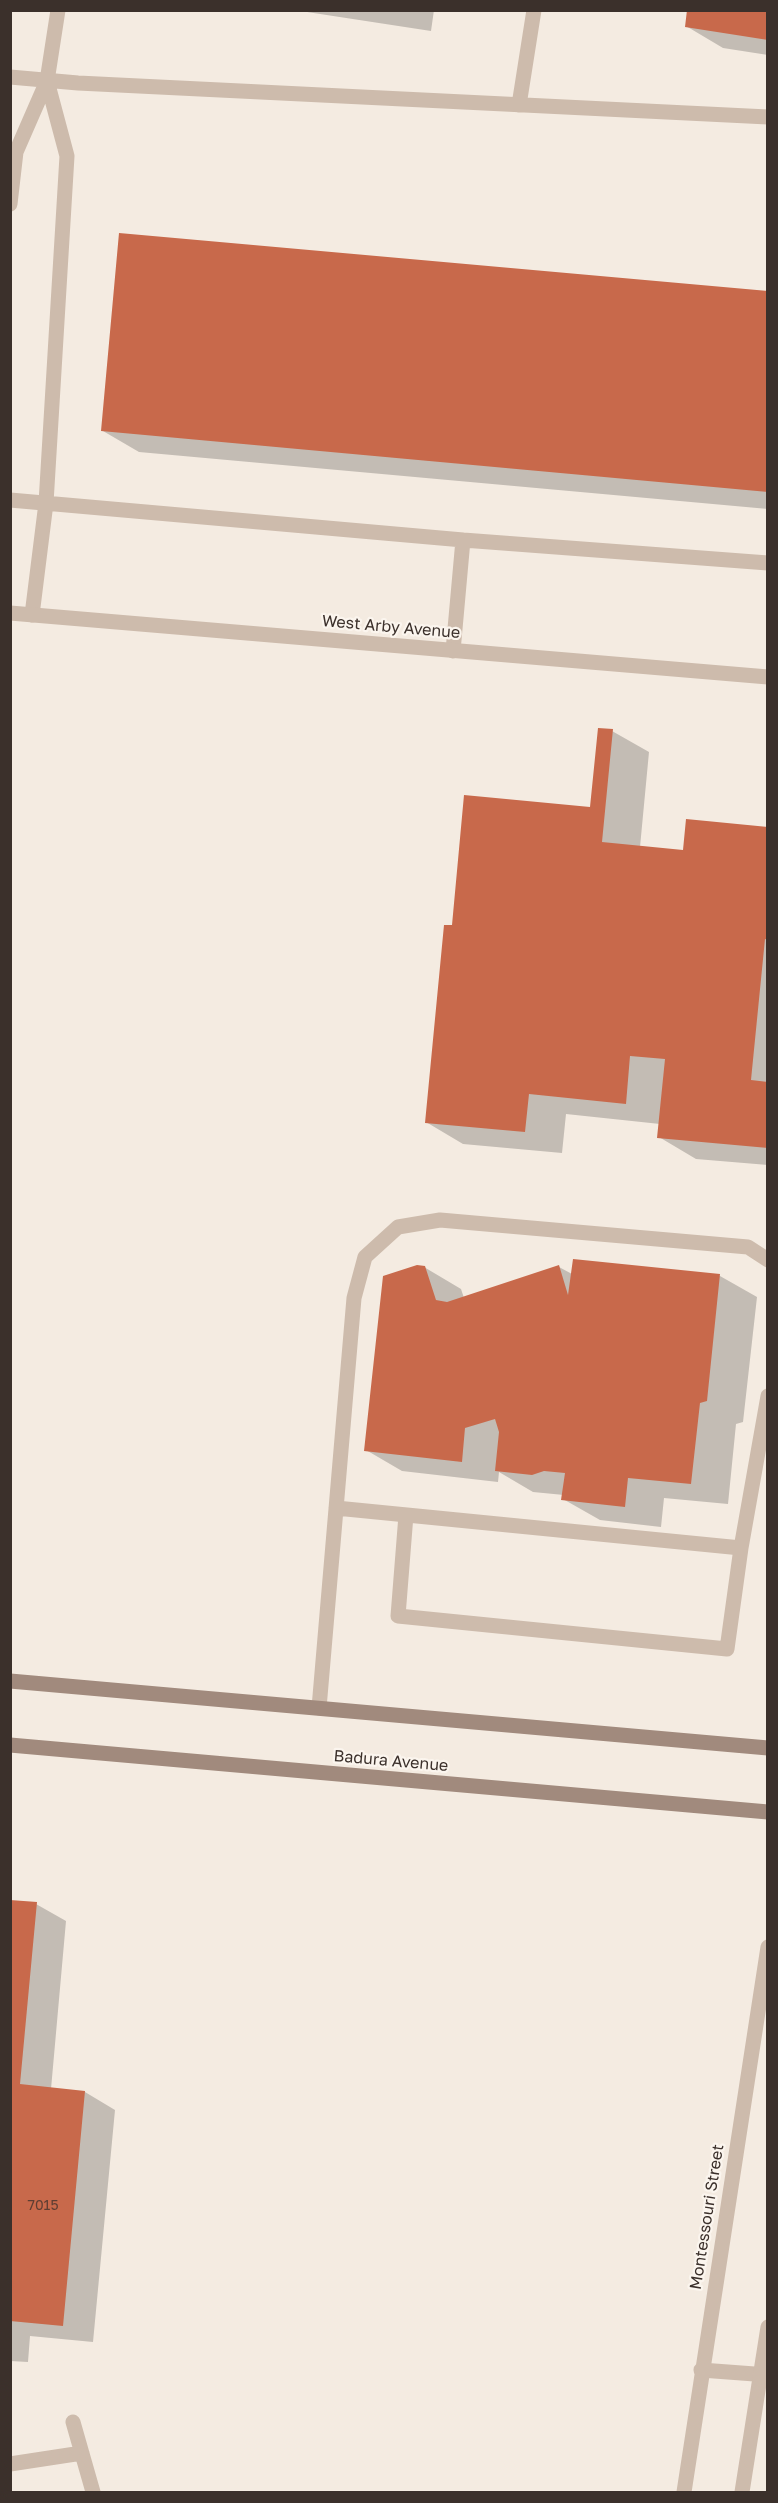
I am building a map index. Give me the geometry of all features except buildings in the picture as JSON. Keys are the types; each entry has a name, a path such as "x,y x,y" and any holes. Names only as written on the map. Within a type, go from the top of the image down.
{"main road":[{"path":"10,1681 768,1748"},
{"name":"Badura Avenue","path":"10,1745 768,1812"}],"street":[{"path":"10,204 16,152 47,81 58,10"},
{"path":"519,105 534,10"},
{"path":"10,78 768,117"},
{"path":"32,615 46,503 67,156 47,81"},
{"path":"10,500 463,540 768,563"},
{"path":"453,651 463,540"},
{"name":"West Arby Avenue","path":"10,613 768,677"},
{"path":"319,1708 354,1298 365,1257 398,1227 440,1220 748,1247 768,1260"},
{"path":"406,1515 398,1616 726,1649 768,1396"},
{"path":"336,1508 741,1548"},
{"name":"Montessouri Street","path":"684,2493 701,2370 768,1947"},
{"path":"742,2493 764,2374 768,2327"},
{"path":"701,2370 764,2374"},
{"path":"74,2422 93,2493"},
{"path":"10,2464 82,2453"}]}
